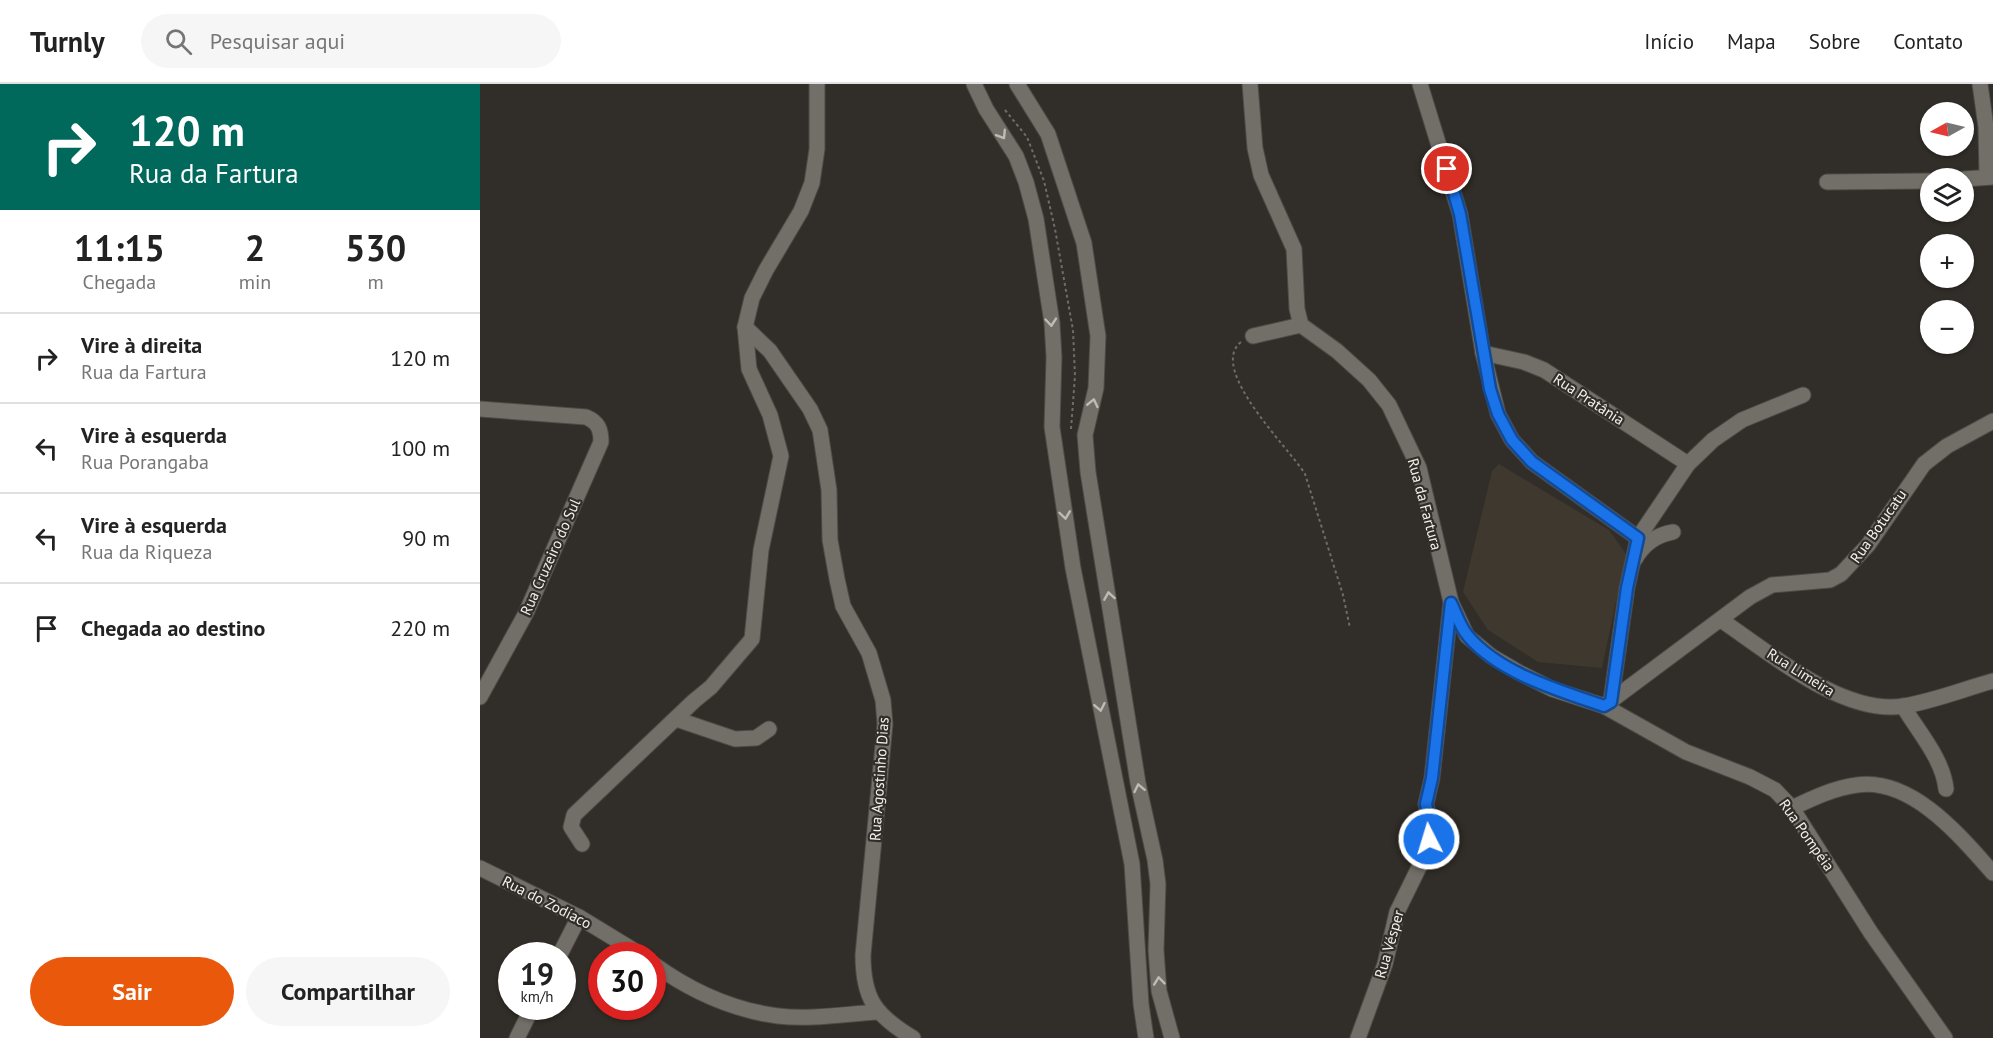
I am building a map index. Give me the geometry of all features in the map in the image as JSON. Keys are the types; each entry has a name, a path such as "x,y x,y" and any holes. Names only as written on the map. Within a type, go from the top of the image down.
{"street":[{"path":"582,844 571,827 574,815 711,687 752,639 761,550 781,456 770,415 749,369 745,327 752,298 801,211 812,183 817,149 817,84"},
{"path":"974,84 986,109 1016,156 1036,219 1052,323 1054,357 1052,427 1073,568 1132,864 1141,1004 1146,1038"},
{"path":"1017,84 1048,134 1084,243 1098,336 1096,388 1085,435 1088,472 1138,783 1155,860 1158,884 1156,950 1159,982 1172,1038"},
{"path":"1251,84 1255,148 1261,175 1294,249 1297,309 1301,325 1253,336"},
{"path":"1420,84 1460,214 1483,353 1493,397 1512,440 1532,462 1638,538"},
{"path":"1974,178 1990,177 1980,84"},
{"path":"1827,182 1920,180"},
{"name":"Rua da Fartura","path":"1301,325 1369,380 1389,405 1419,468 1451,603 1467,636 1491,656 1552,689 1608,704"},
{"name":"Rua Agostinho Dias","path":"745,327 770,351 810,409 820,430 829,490 830,540 843,606 869,653 883,700 885,724 863,955 863,979 878,1012"},
{"name":"Rua Pratânia","path":"1483,353 1524,362 1544,370 1688,464"},
{"path":"1608,704 1638,538 1688,464 1713,440 1742,420 1803,395"},
{"name":"Rua Cruzeiro do Sul","path":"480,697 526,613 601,442 596,422 586,417 481,411"},
{"name":"Rua Botucatu","path":"1608,704 1750,597 1772,585 1830,580 1841,574 1868,545 1924,464 1947,446 1993,420"},
{"path":"1631,567 1641,549 1653,539 1673,532"},
{"name":"Rua Vésper","path":"1358,1038 1385,964 1397,912 1427,851 1430,824 1426,804 1432,778 1451,603"},
{"name":"Rua Limeira","path":"1721,620 1829,692 1877,707 1903,706 1993,681"},
{"name":"Rua Pompéia","path":"1608,704 1686,752 1750,777 1775,790 1792,808 1871,933 1945,1038"},
{"path":"1903,706 1929,750 1938,759 1944,773 1946,789"},
{"path":"676,719 735,739 756,738 769,729"},
{"path":"1792,808 1832,791 1859,784 1881,786 1902,793 1932,811 1958,834 1993,873"},
{"name":"Rua do Zodíaco","path":"480,868 579,917 620,942"},
{"path":"566,942 579,917"},
{"path":"666,973 678,982 747,1011 779,1016 812,1017 878,1012 895,1027 913,1038"},
{"path":"517,1038 526,1020"}],"path":[{"path":"1253,336 1236,346 1232,352 1235,372 1250,403 1296,459 1305,474 1343,595 1350,628"}],"shaded area":[{"path":"1499,464 1609,530 1626,554 1602,668 1538,662 1488,630 1463,592 1492,471"}],"route":[{"path":"1429,839 1430,824 1426,804 1432,778 1451,603 1467,636 1491,656 1552,689 1604,706 1611,702 1627,588 1638,538 1532,462 1512,440 1498,414 1490,389 1460,214 1447,169"}]}
